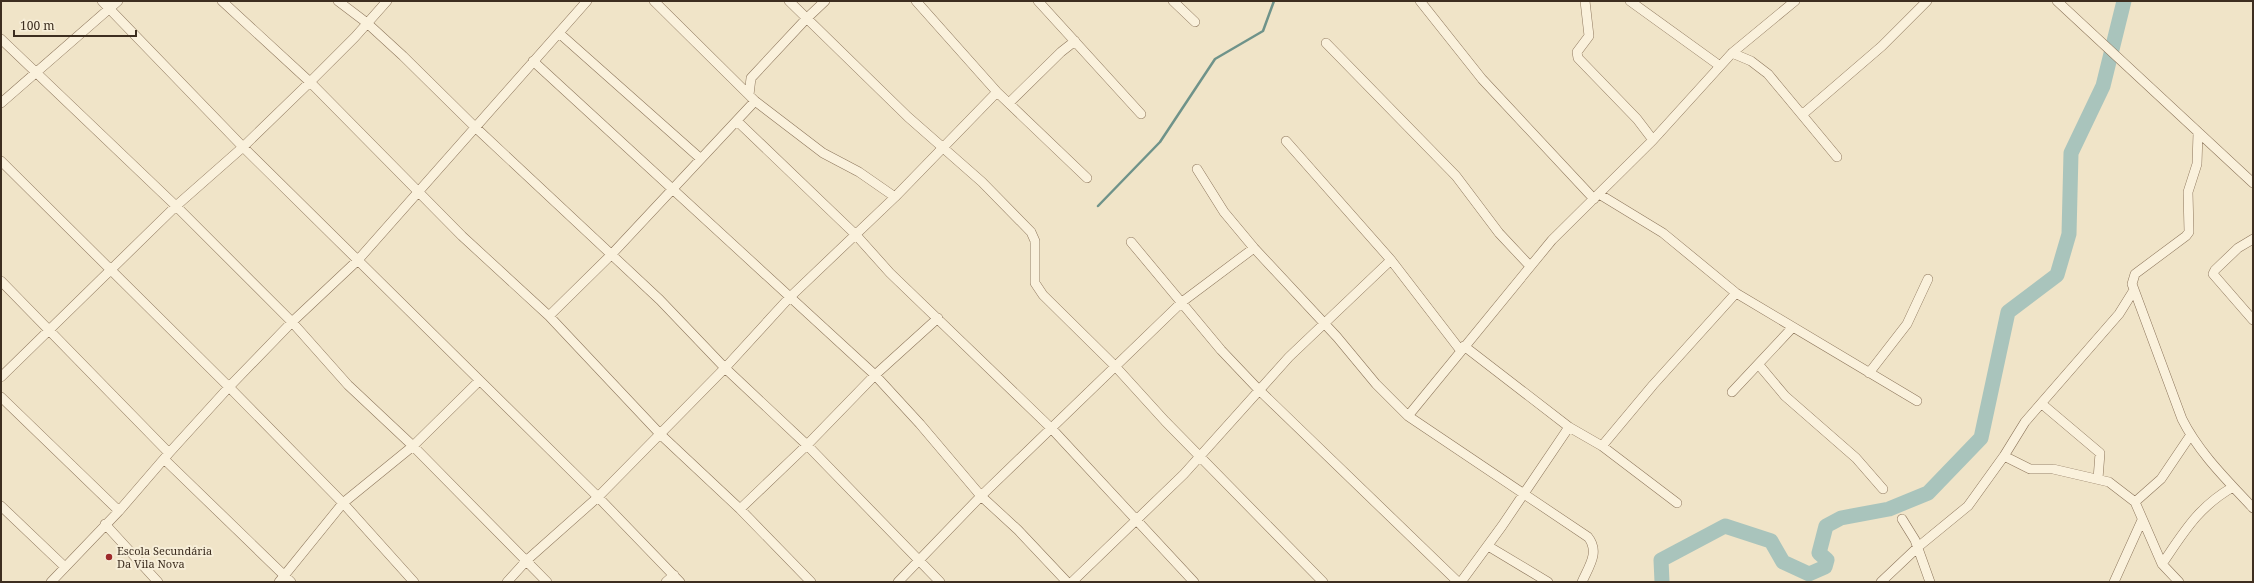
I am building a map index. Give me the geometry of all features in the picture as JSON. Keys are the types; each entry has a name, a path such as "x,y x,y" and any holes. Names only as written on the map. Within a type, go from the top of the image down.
{"street":[{"path":"102,1 243,147 478,381 598,497 677,579 666,582"},
{"path":"1,103 118,1"},
{"path":"222,1 310,82 418,192 549,316 661,434 740,509 811,582"},
{"path":"338,1 367,23 403,56 475,127 660,300 725,368 807,445 940,582"},
{"path":"1,377 176,206 243,147 310,82 387,1"},
{"path":"51,582 119,511 166,456 229,388 292,322 358,260 587,1"},
{"path":"654,1 732,80 752,98 823,153 859,172 895,197"},
{"path":"789,1 908,117 944,147 982,182 1031,232 1035,241 1035,283 1043,295 1115,366 1199,457 1323,582"},
{"path":"732,80 751,78 806,19 825,1"},
{"path":"916,1 997,92 1088,178"},
{"path":"1038,1 1141,114"},
{"path":"1173,1 1195,22"},
{"path":"1420,1 1482,79 1596,197 1663,233 1736,293 1792,328 1917,401"},
{"path":"1585,1 1589,36 1577,52 1578,58 1637,120 1653,140"},
{"path":"1630,1 1720,66"},
{"path":"1408,416 1529,266 1653,140 1732,53 1795,1"},
{"path":"1803,114 1882,46 1927,1"},
{"path":"2057,1 2253,183"},
{"path":"559,33 701,159"},
{"path":"1,39 176,206 292,322 348,385 414,446 547,582"},
{"path":"1009,103 1061,52 1075,41"},
{"path":"1326,43 1456,176 1499,233 1529,266"},
{"path":"1732,53 1759,66 1803,114 1837,157"},
{"path":"533,61 789,298 875,375 920,424 981,496 1018,530 1066,582"},
{"path":"549,316 611,255 737,121 752,98 751,78"},
{"path":"507,582 527,560 598,497 661,434 725,368 789,298 895,197 997,92"},
{"path":"737,121 856,235 890,273 1052,429 1194,582"},
{"path":"2198,133 2197,164 2188,192 2189,232 2135,274 2132,284 2182,419 2190,436 2233,487 2253,508"},
{"path":"1286,141 1391,260 1462,349 1569,428 1602,446 1677,503"},
{"path":"1,161 111,269 343,503 414,582"},
{"path":"1197,169 1224,212 1254,248 1322,324 1337,337 1376,384 1408,416 1588,537 1593,542 1595,552 1582,582"},
{"path":"2253,239 2238,248 2215,270 2213,274 2253,320"},
{"path":"1131,242 1221,350 1259,390 1460,582 1488,546 1569,428"},
{"path":"898,582 920,561 981,496 1182,302 1254,248"},
{"path":"1072,582 1199,457 1259,390 1322,324 1391,260"},
{"path":"1869,373 1907,324 1928,279"},
{"path":"1,281 49,329 166,456 285,580 343,503 414,446 478,381"},
{"path":"1881,582 1918,547 1968,506 2004,456 2025,422 2118,314 2134,290"},
{"path":"1602,446 1653,385 1736,293"},
{"path":"740,509 807,445 875,375 938,318"},
{"path":"1732,392 1759,365 1792,328"},
{"path":"1759,365 1785,396 1856,458 1883,489"},
{"path":"1,397 119,511"},
{"path":"2042,404 2100,453 2098,479"},
{"path":"2135,502 2161,479 2190,436"},
{"path":"2004,456 2030,469 2053,469 2109,482 2135,502 2162,564 2179,582"},
{"path":"2162,564 2200,510 2213,498 2233,487"},
{"path":"1,506 65,567"},
{"path":"1902,519 1918,547 1930,582"},
{"path":"2114,582 2142,520"},
{"path":"105,524 158,582"},
{"path":"1488,546 1548,582"}],"waterway":[{"path":"1098,206 1160,142 1215,59 1263,31 1274,1"},
{"path":"1662,582 1661,560 1725,526 1771,541 1783,562 1809,574 1825,567 1827,560 1819,553 1826,526 1841,518 1889,509 1928,493 1981,438 2008,312 2057,275 2069,234 2071,153 2103,86 2124,1"}],"place":[{"name":"Escola Secundária Da Vila Nova","path":"109,557"}]}
